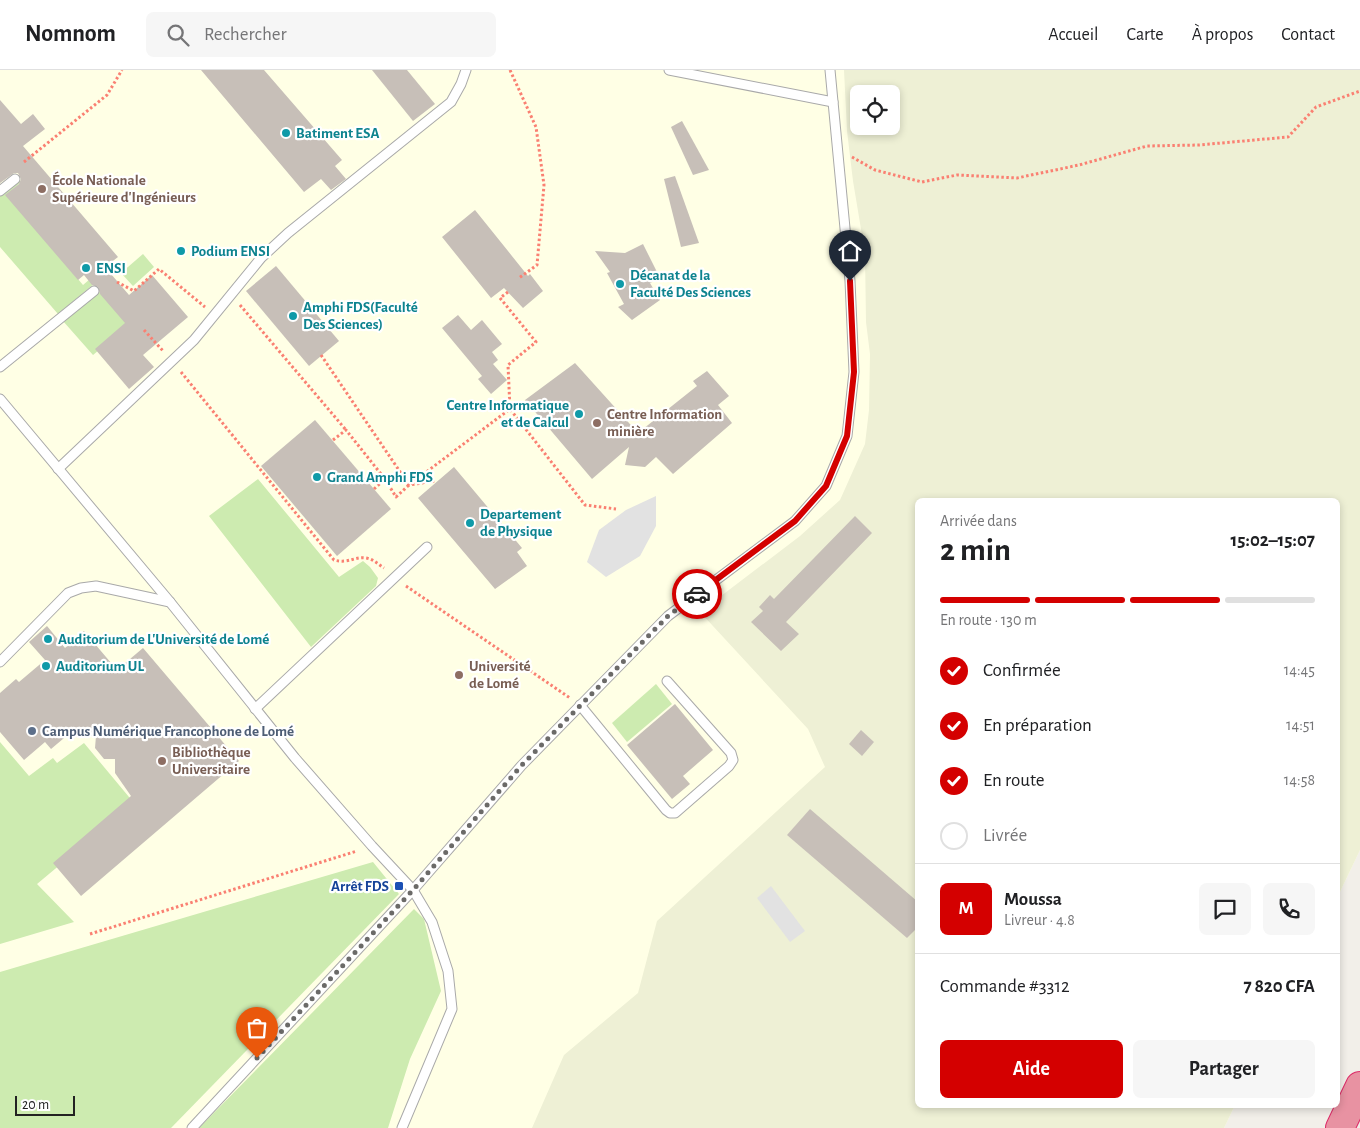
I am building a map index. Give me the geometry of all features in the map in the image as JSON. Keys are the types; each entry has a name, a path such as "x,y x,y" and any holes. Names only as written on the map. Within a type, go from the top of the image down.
{"highway":[{"path":"1340,1128 1360,1086"}],"lane":[{"path":"58,469 194,340 261,258 288,233 451,102 466,70"},
{"path":"670,70 833,102"},
{"path":"192,1128 413,890 522,765 668,616 795,521 826,486 847,436 854,372 850,281 830,70"},
{"path":"0,191 15,179"},
{"path":"0,367 94,291"},
{"path":"0,399 170,602 255,709 372,846 413,890 432,922 448,971 452,1009 402,1128"},
{"path":"255,709 427,547"},
{"path":"0,662 68,593 80,588 96,586 170,602"},
{"path":"580,706 666,810 670,813 675,813 729,766 732,760 731,752 667,681"}],"path":[{"path":"24,162 107,95 122,70"},
{"path":"510,70 536,127 544,185 537,265 519,278"},
{"path":"838,149 875,170 922,182 957,175 1017,178 1079,165 1147,146 1199,145 1288,137 1316,107 1360,91"},
{"path":"117,282 134,291 159,269 214,315"},
{"path":"508,292 500,298 536,342 508,365 510,409 585,505 616,509"},
{"path":"231,294 346,430 385,478 396,497 409,485 510,409"},
{"path":"144,330 172,361 334,560 343,562 364,557 372,560 394,578 580,706"},
{"path":"321,355 409,485"},
{"path":"333,440 346,430"},
{"path":"374,488 385,478"},
{"path":"409,485 435,481"},
{"path":"90,934 372,846"}],"shaded area":[{"name":"Université de Lomé","path":"0,70 1360,70 1360,850 1340,892 1340,498 915,498 915,1108 1234,1108 1224,1128 0,1128"},
{"path":"844,70 1360,70 1360,850 1340,892 1340,498 915,498 915,1108 1234,1108 1224,1128 532,1128 564,1055 638,993 657,921 825,767 808,729 700,612 800,536 840,500 865,444 869,410 870,354 866,322 865,253 847,131"},
{"path":"656,496 656,526 640,556 606,577 587,562 599,530 626,510"},
{"path":"771,886 805,931 790,942 757,898"}],"green space":[{"path":"19,179 21,182 7,195 83,285 97,273 101,278 58,314 0,247 0,196"},
{"path":"143,254 154,267 133,286 121,273"},
{"path":"98,290 113,307 137,318 93,355 63,321"},
{"path":"258,479 339,577 363,561 378,578 376,586 311,647 209,516"},
{"path":"656,684 672,704 627,742 612,723"},
{"path":"0,742 29,776 53,758 57,763 84,743 134,803 37,884 74,922 0,944"},
{"path":"373,862 399,894 171,1128 0,1128 0,972"},
{"path":"414,909 424,919 441,991 410,1059 388,1128 199,1128"}],"building":[{"name":"Batiment ESA","path":"201,70 264,70 342,160 335,166 346,179 331,190 321,179 304,192"},
{"path":"372,70 407,70 435,104 413,121"},
{"name":"ENSI","path":"0,100 21,124 33,114 45,129 23,146 118,257 105,267 129,295 152,275 188,317 143,355 154,367 129,389 95,349 125,323 100,294 98,287 92,285 84,275 78,280 5,195 19,184 21,179 18,173 14,173 0,183"},
{"path":"682,121 709,170 693,175 671,127"},
{"path":"675,176 699,243 681,247 664,179"},
{"path":"475,210 528,276 530,274 543,291 523,308 504,288 491,298 442,237"},
{"path":"643,244 660,278 650,283 660,300 632,320 618,307 624,304 607,273 610,272 595,251 625,253"},
{"name":"Amphi FDS(Faculté Des Sciences)","path":"276,266 339,341 309,366 246,291"},
{"path":"458,315 471,330 482,320 502,344 492,352 498,360 493,364 507,380 491,394 478,379 482,376 442,328"},
{"name":"Centre Informatique et de Calcul","path":"575,363 638,433 697,386 693,381 707,371 729,396 718,405 732,423 673,474 656,457 645,467 625,465 629,447 592,479 525,400"},
{"name":"Grand Amphi FDS","path":"315,420 391,509 337,556 261,466"},
{"name":"Departement de Physique","path":"454,467 522,548 517,552 527,566 495,589 418,498"},
{"path":"855,516 872,533 786,622 799,634 781,651 751,622 763,611 759,607 770,595 774,599"},
{"path":"47,626 65,648 84,631 117,670 143,648 239,761 81,896 53,863 131,796 115,773 115,759 104,759 95,748 96,736 84,736 76,728 51,749 45,742 24,760 0,732 0,693 16,679 19,682 45,660 29,642"},
{"path":"675,704 713,750 683,776 690,784 672,799 627,745"},
{"path":"861,730 874,742 862,756 849,744"},
{"path":"810,809 915,899 915,930 907,938 787,835"}],"way so far":[{"path":"257,1058 413,890 522,765 668,616 697,594"}],"place":[{"name":"Batiment ESA","path":"286,133"},
{"name":"École Nationale Supérieure d'Ingénieurs","path":"42,189"},
{"name":"Podium ENSI","path":"181,251"},
{"name":"ENSI","path":"86,268"},
{"name":"Décanat de la Faculté Des Sciences","path":"620,284"},
{"name":"Amphi FDS(Faculté Des Sciences)","path":"293,316"},
{"name":"Centre Informatique et de Calcul","path":"579,414"},
{"name":"Centre Information minière","path":"597,423"},
{"name":"Grand Amphi FDS","path":"317,477"},
{"name":"Departement de Physique","path":"470,523"},
{"name":"Auditorium de L'Université de Lomé","path":"48,639"},
{"name":"Auditorium UL","path":"46,666"},
{"name":"Université de Lomé","path":"459,675"},
{"name":"Campus Numérique Francophone de Lomé","path":"32,731"},
{"name":"Bibliothèque Universitaire","path":"162,761"},
{"name":"Arrêt FDS","path":"399,886"}],"route":[{"path":"697,594 795,521 826,486 847,436 854,372 850,281"}]}
